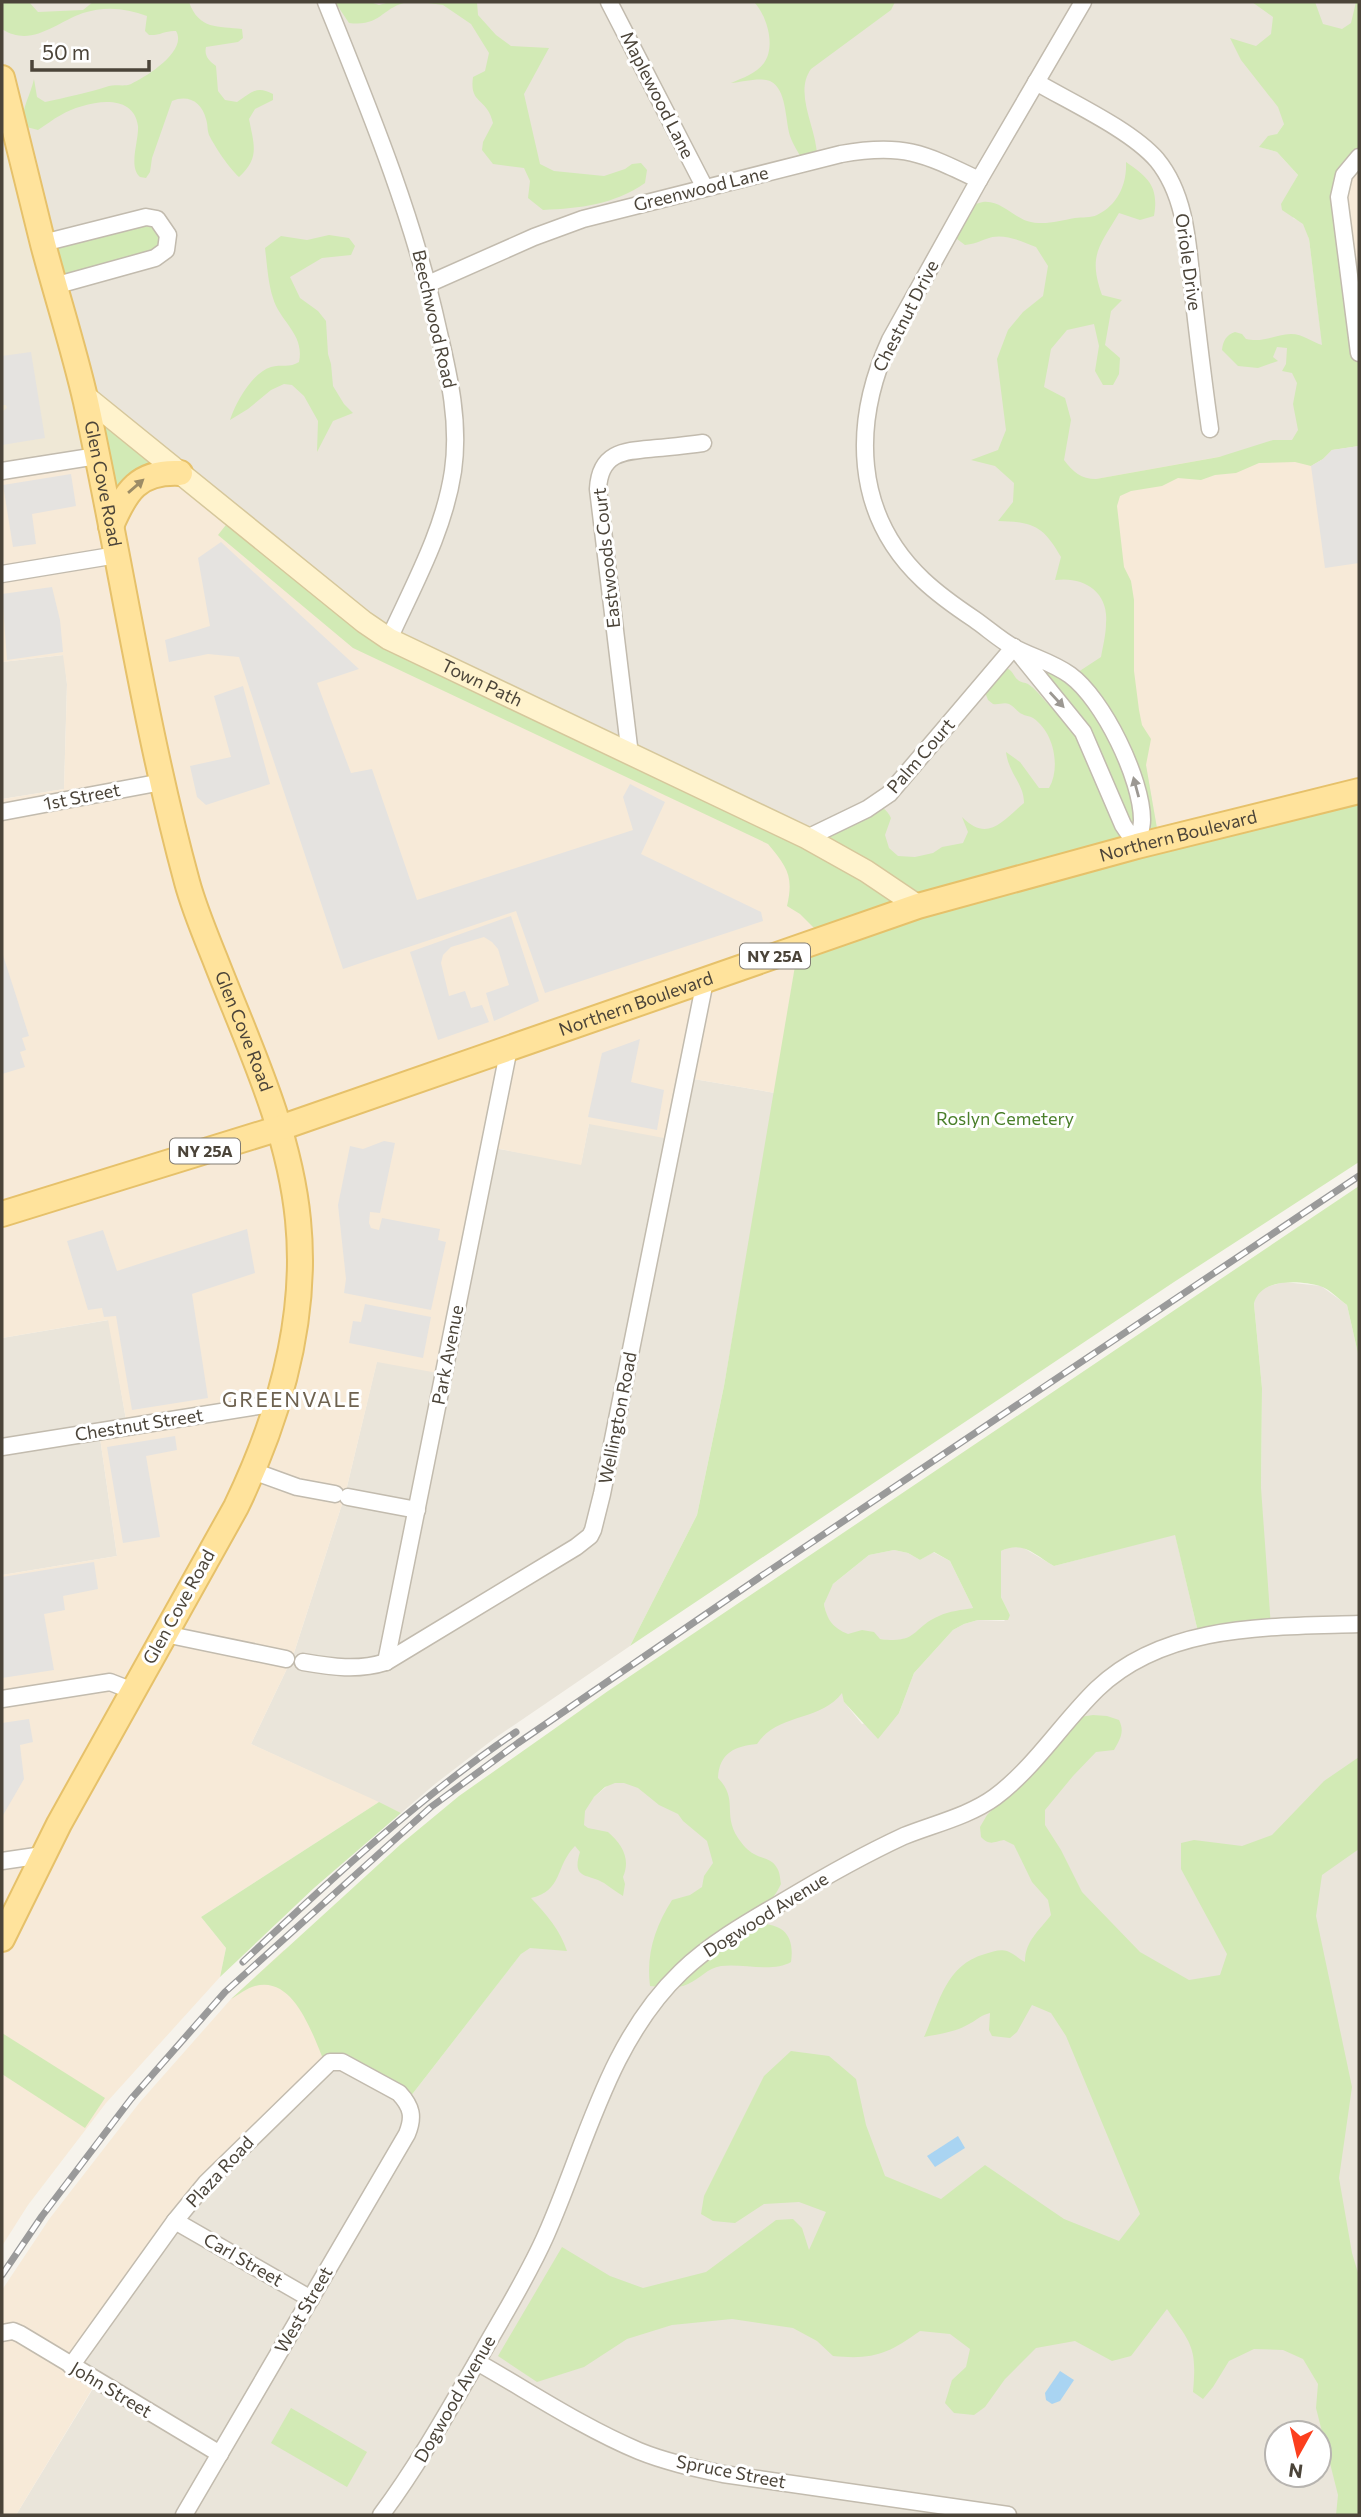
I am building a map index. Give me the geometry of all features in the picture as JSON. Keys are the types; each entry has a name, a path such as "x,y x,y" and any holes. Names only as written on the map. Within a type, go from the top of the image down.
{"main road":[{"name":"Glen Cove Road","path":"2,78 54,286 85,396 162,782 188,888 279,1128 295,1200 299,1265 292,1343 277,1403 253,1471 236,1507 43,1855 2,1939"},
{"path":"111,526 122,502 135,484 152,475 180,473"},
{"name":"Northern Boulevard","path":"2,1214 279,1128 918,906 1137,846 1359,791"}],"street":[{"name":"Beechwood Road","path":"326,2 384,147 428,284 451,384 455,425 453,469 441,523 389,639"},
{"name":"Maplewood Lane","path":"609,2 705,188"},
{"name":"Chestnut Drive","path":"1083,2 890,340 878,368 866,415 864,455 874,504 881,521 905,560 940,596 1014,647 1050,662 1072,677 1093,701 1112,730 1132,775 1142,821 1137,846"},
{"name":"Oriole Drive","path":"1036,82 1144,148 1156,160 1174,189 1184,226 1210,429"},
{"name":"Greenwood Lane","path":"428,284 557,228 705,188 877,148 907,150 924,155 979,180"},
{"path":"1359,158 1344,175 1339,197 1359,353"},
{"path":"43,243 146,217 157,219 169,235 166,250 159,256 54,286"},
{"name":"Town Path","path":"85,396 364,622 389,639 807,838 866,871 918,906"},
{"name":"Eastwoods Court","path":"630,755 597,489 598,479 606,463 624,452 703,443"},
{"path":"2,471 97,456"},
{"path":"2,574 117,555"},
{"name":"Chestnut Drive","path":"1014,647 1083,732 1123,825 1137,846"},
{"name":"Palm Court","path":"807,838 867,809 890,794 1014,647"},
{"name":"1st Street","path":"2,812 162,782"},
{"name":"Wellington Road","path":"303,1662 347,1668 375,1666 386,1662 576,1547 593,1530 705,981"},
{"name":"Park Avenue","path":"386,1662 509,1048"},
{"name":"Chestnut Street","path":"2,1447 277,1403"},
{"path":"253,1471 297,1488 417,1510"},
{"name":"Dogwood Avenue","path":"381,2515 417,2464 528,2272 547,2234 607,2081 628,2040 655,2002 692,1962 747,1923 838,1869 993,1798 1022,1773 1100,1686 1150,1654 1199,1636 1220,1632 1359,1624"},
{"path":"165,1634 286,1659"},
{"path":"2,1699 110,1682 133,1691"},
{"path":"2,1861 43,1855"},
{"name":"Plaza Road","path":"71,2366 175,2221 228,2159 330,2062 342,2062 407,2101"},
{"name":"West Street","path":"184,2515 407,2134 412,2122 407,2101"},
{"name":"Carl Street","path":"175,2221 311,2299"},
{"name":"John Street","path":"2,2333 13,2331 20,2334 220,2454"},
{"name":"Spruce Street","path":"477,2362 610,2438 642,2452 687,2466 723,2474 1008,2515"}],"shaded area":[{"path":"2,2 1359,2 1359,77 1284,124 1277,134 1260,147 1277,152 1298,175 1292,186 1293,218 1304,223 1309,239 1334,436 1159,840 918,906 419,655 85,396 2,98"},
{"path":"2,98 97,456 2,471"},
{"path":"1359,157 1359,353 1344,175"},
{"path":"31,352 45,438 2,445 2,412 7,408 2,405 2,356"},
{"path":"1359,418 1359,791 1159,840 1096,479 1334,436"},
{"path":"1359,446 1359,563 1325,568 1311,466 1332,450"},
{"path":"97,456 166,473 364,622 866,871 798,948 775,1093 676,1076 664,1138 589,1124 581,1165 489,1147 443,1374 377,1362 345,1495 293,1656 251,1744 379,1802 201,1917 226,1948 220,1977 106,2103 28,2205 2,2246 2,1575 117,1556 99,1431 127,1425 108,1320 2,1338 2,799 64,789 67,684 63,655 2,662 2,574 5,573 2,547 2,471"},
{"path":"71,474 76,506 32,514 36,544 13,547 3,485"},
{"path":"221,542 359,669 317,683 351,773 372,769 417,900 633,830 623,797 630,784 665,802 641,854 761,912 763,921 545,993 516,911 343,969 239,657 208,654 169,662 165,640 210,626 198,558"},
{"path":"52,587 60,620 63,652 7,660 2,594"},
{"path":"64,655 67,684 64,789 2,799 2,662"},
{"path":"243,686 270,784 206,805 197,797 190,766 231,757 214,696"},
{"path":"511,916 539,1001 494,1021 486,993 509,985 498,949 484,937 451,947 443,955 441,963 449,996 465,991 471,1008 482,1005 489,1022 438,1040 410,952"},
{"path":"2,952 29,1036 22,1038 26,1050 20,1052 25,1067 2,1074"},
{"path":"640,1039 631,1082 664,1090 657,1130 588,1117 602,1053"},
{"path":"676,1076 775,1093 724,1386 697,1515 630,1646 495,1738 401,1813 251,1744 293,1656 345,1495 377,1361 443,1373 489,1147 581,1164 589,1124"},
{"path":"384,1141 395,1143 380,1213 370,1212 369,1223 371,1228 379,1230 382,1218 440,1229 438,1240 446,1242 431,1310 344,1293 346,1279 338,1205 350,1146 363,1149"},
{"path":"247,1229 255,1273 192,1294 208,1398 132,1410 116,1316 104,1317 102,1308 88,1310 67,1241 103,1230 117,1271"},
{"path":"1284,1282 1321,1286 1347,1305 1359,1358 1359,2515 16,2515 97,2382 71,2366 175,2221 330,2062 407,2101 534,1937 495,1899 594,1797 627,1769 838,1639 826,1614 824,1604 828,1592 833,1584 869,1555 894,1550 908,1553 920,1560 933,1552 950,1561 973,1608 920,1629 912,1637 895,1641 879,1639 844,1702 862,1724 899,1713 914,1673 953,1630 978,1620 1004,1621 1010,1615 1001,1597 1001,1551 1012,1546 1022,1547 1054,1566 1175,1534 1199,1636 1261,1488 1262,1388 1254,1304 1256,1296 1263,1288"},
{"path":"365,1304 431,1317 423,1358 349,1343 353,1321 361,1322"},
{"path":"109,1320 127,1426 99,1431 117,1556 2,1575 2,1338"},
{"path":"175,1436 177,1450 146,1456 160,1537 123,1543 107,1447"},
{"path":"94,1562 98,1589 63,1596 65,1610 44,1614 54,1670 2,1678 2,1577"},
{"path":"29,1719 33,1742 20,1745 24,1779 2,1817 2,1723"},
{"path":"284,1950 330,2062 228,2159 72,2366 97,2381 16,2515 2,2515 2,2290 50,2218 140,2102 231,1999"}],"green space":[{"path":"2,2 29,2 38,12 83,10 93,2 189,2 198,18 204,22 217,27 242,29 243,38 238,42 206,47 206,53 216,66 218,91 225,100 237,102 258,90 273,94 273,100 255,109 249,119 254,151 246,170 239,177 235,173 209,135 201,108 194,101 184,98 172,101 146,178 140,177 135,167 138,126 134,114 127,107 117,103 93,103 55,118 38,130 23,126 25,108 34,79 37,97 45,102 109,86 128,85 146,76 164,62 176,47 178,39 176,31 149,35 145,31 147,16 115,9 83,13 33,35 13,34 2,29"},
{"path":"335,2 370,2 379,5 409,2 400,4 368,22 349,23"},
{"path":"421,2 477,2 478,15 496,35 511,46 549,48 524,94 540,164 554,171 604,176 641,163 647,170 645,183 609,201 584,206 543,210 528,198 530,181 524,168 493,164 482,150 493,123 472,86 473,77 485,71 489,53 471,24 443,5"},
{"path":"754,2 895,2 891,10 811,69 806,79 805,101 817,158 803,161 794,146 780,91 776,85 761,79 731,83 757,70 768,56 770,40 766,23"},
{"name":"Roslyn Cemetery","path":"1252,2 1315,2 1323,24 1342,29 1351,23 1356,2 1359,2 1359,157 1344,175 1339,197 1359,353 1359,446 1332,450 1311,466 1295,462 1259,463 1236,473 1215,475 1201,480 1178,478 1162,486 1131,491 1120,496 1117,506 1124,567 1131,581 1134,600 1134,671 1142,725 1151,739 1146,765 1159,840 1359,791 1359,1162 1174,1282 630,1646 697,1515 724,1386 798,948 824,938 800,914 787,906 790,887 787,872 768,844 353,648 218,535 233,516 364,622 404,647 615,745 807,838 844,859 829,838 829,828 852,811 870,805 885,810 891,818 885,835 889,848 898,856 915,857 963,843 968,832 962,817 971,825 987,829 1002,822 1024,803 1022,790 1010,767 1006,752 1020,762 1039,788 1049,788 1055,770 1053,750 1040,724 1009,704 993,704 988,700 981,682 983,677 993,667 1006,667 1019,681 1027,683 1052,707 1063,713 1069,730 1077,736 1083,732 1014,647 1050,662 1072,676 1101,657 1106,612 1099,595 1092,588 1076,581 1055,580 1061,557 1043,532 1029,525 998,521 1013,502 1014,483 995,466 971,460 998,450 1006,430 997,359 1008,330 1023,312 1043,296 1048,266 1036,247 1011,238 998,236 965,245 957,239 961,221 971,207 983,202 995,203 1022,219 1039,223 1095,216 1116,200 1123,186 1126,162 1146,178 1153,190 1154,216 1140,220 1119,213 1101,243 1096,260 1102,295 1122,300 1111,311 1105,345 1120,358 1119,374 1113,385 1103,385 1095,371 1099,346 1094,324 1067,330 1051,349 1044,387 1065,398 1071,420 1064,460 1078,474 1096,479 1219,457 1273,440 1292,440 1298,430 1293,404 1297,383 1292,373 1282,371 1286,364 1287,348 1277,347 1273,357 1278,361 1258,368 1238,366 1222,350 1226,339 1235,332 1252,340 1295,334 1322,345 1309,239 1303,224 1282,210 1281,204 1298,175 1277,152 1259,147 1268,136 1277,134 1284,124 1278,107 1241,60 1230,38 1256,46 1271,34 1273,17"},
{"path":"152,217 166,250 54,285 43,243"},
{"path":"329,235 349,238 355,246 351,255 322,258 290,277 300,298 318,311 326,321 333,386 353,413 333,421 317,452 318,421 304,396 292,385 284,384 271,390 230,420 236,405 257,375 271,367 299,362 300,352 295,336 273,298 265,248 281,236 307,240"},
{"path":"85,396 166,473 118,510"},
{"path":"1359,1186 1359,1358 1347,1305 1324,1287 1292,1282 1272,1285 1257,1296 1254,1304 1262,1388 1261,1488 1271,1627 1199,1636 1175,1535 1054,1566 1029,1550 1009,1548 1001,1551 1001,1597 1010,1615 1008,1620 978,1620 953,1630 914,1673 899,1713 878,1739 844,1702 842,1693 822,1709 776,1727 765,1734 757,1744 735,1749 721,1762 718,1778 728,1793 733,1829 750,1851 775,1865 781,1884 772,1899 735,1925 767,1924 784,1931 792,1948 791,1962 775,1967 721,1966 683,1986 650,1986 651,1952 666,1910 672,1900 690,1895 702,1887 704,1876 713,1863 707,1841 678,1814 659,1805 638,1788 615,1783 605,1787 594,1797 585,1811 584,1825 608,1832 624,1852 626,1864 623,1896 579,1871 580,1852 575,1846 549,1890 531,1898 561,1936 567,1951 530,1948 521,1954 407,2101 399,2093 325,2063 308,2024 292,1999 281,1990 269,1985 255,1986 231,1999 401,1844 459,1796 608,1691","holes":["894,1550 908,1553 920,1560 934,1552 950,1561 973,1608 939,1616 902,1639 880,1639 874,1632 862,1630 848,1634 838,1629 829,1619 824,1604 833,1584 869,1555"]},
{"path":"1107,1716 1119,1720 1122,1728 1120,1739 1114,1750 1096,1752 1073,1776 1045,1810 1045,1825 1082,1892 1140,1952 1189,1980 1220,1975 1227,1954 1181,1869 1181,1843 1194,1840 1242,1846 1272,1835 1324,1781 1359,1757 1359,1849 1322,1875 1316,1916 1352,2087 1339,2178 1352,2253 1359,2276 1359,2515 1336,2515 1338,2495 1333,2475 1333,2419 1319,2419 1316,2408 1318,2384 1303,2359 1283,2350 1254,2349 1229,2361 1203,2399 1193,2392 1194,2365 1191,2347 1167,2309 1131,2356 1112,2361 1075,2341 1036,2348 1005,2379 985,2407 974,2415 954,2413 945,2403 952,2380 966,2367 970,2349 950,2334 920,2331 880,2354 847,2357 833,2356 817,2341 793,2328 732,2319 672,2325 627,2339 584,2367 537,2382 498,2356 562,2247 610,2276 643,2288 706,2272 776,2220 793,2219 802,2228 809,2250 826,2212 799,2202 764,2204 735,2223 713,2221 701,2214 704,2196 764,2076 791,2051 829,2056 856,2079 866,2125 885,2176 941,2199 985,2165 1064,2219 1119,2241 1140,2214 1066,2036 1051,2013 1032,2005 1017,2032 1010,2038 992,2036 989,2030 990,2013 959,2029 924,2037 945,1987 961,1967 972,1959 1004,1950 1025,1962 1030,1942 1051,1915 1048,1900 1032,1882 1014,1845 1004,1840 987,1842 981,1837 980,1827 987,1815 1080,1717"},
{"path":"379,1802 401,1813 314,1888 220,1977 226,1948 201,1917"},
{"path":"2,2033 105,2098 85,2128 2,2074"},
{"path":"291,2408 367,2452 347,2487 271,2443"}],"water":[{"path":"958,2136 965,2148 935,2167 927,2156"},
{"path":"1060,2371 1074,2380 1060,2401 1052,2404 1046,2400 1045,2393"}],"railway":[{"path":"2,2275 42,2216 131,2099 225,1992 431,1807 518,1743 760,1577 1359,1176"},
{"path":"243,1962 409,1813 516,1732"}],"district":[{"name":"GREENVALE","path":"292,1400"}]}
